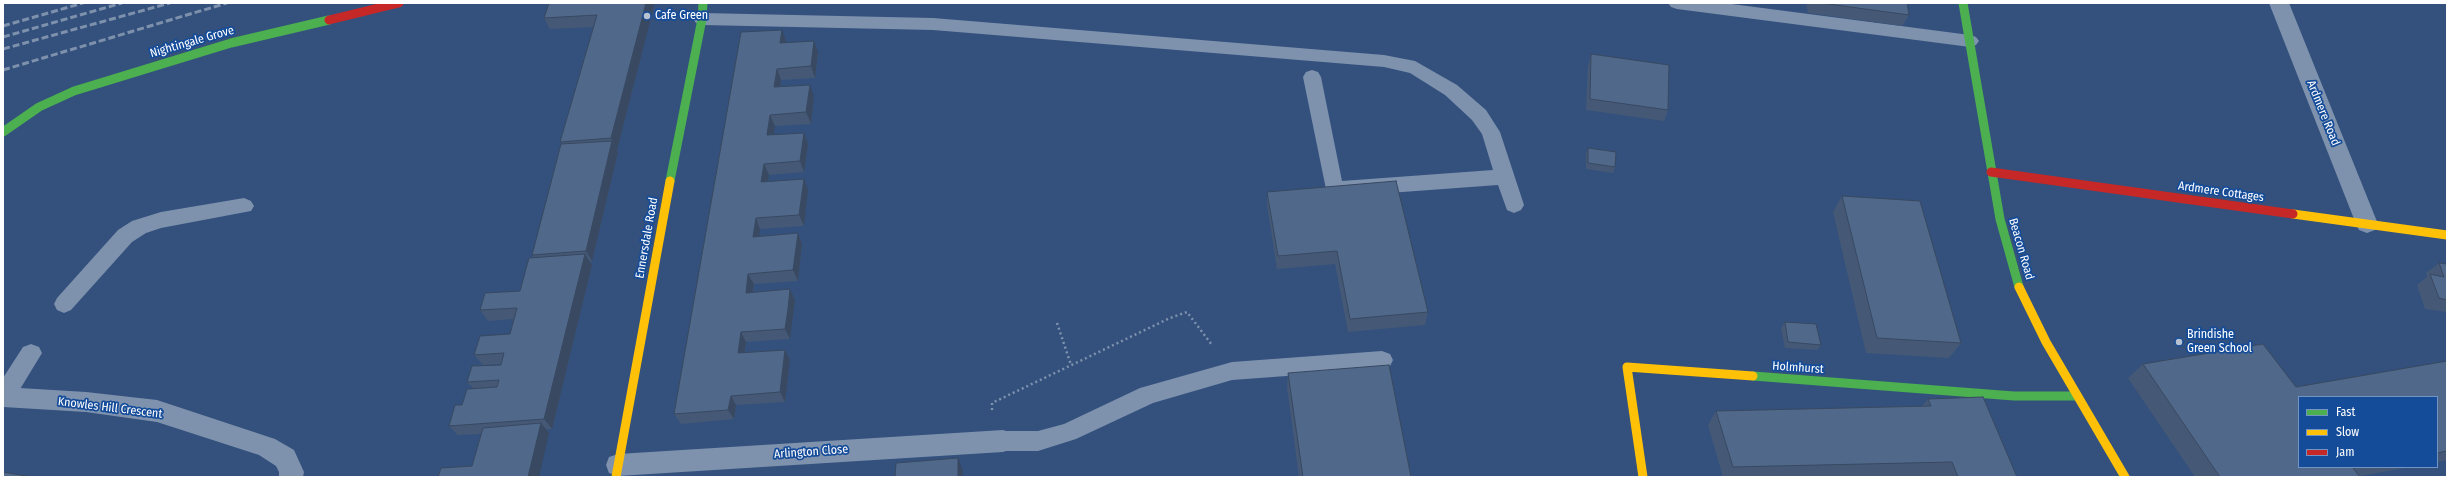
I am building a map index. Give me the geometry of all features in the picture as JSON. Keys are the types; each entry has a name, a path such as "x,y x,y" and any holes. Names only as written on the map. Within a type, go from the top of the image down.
{"street":[{"name":"Nightingale Grove","path":"3,132 39,107 74,91 132,72 239,41 399,3"},
{"name":"Beacon Road","path":"1964,3 2000,219 2022,296 2077,396 2125,477"},
{"name":"Ardmere Road","path":"2279,3 2367,224"},
{"name":"Ennersdale Road","path":"617,471 671,175 703,11"},
{"name":"Ardmere Cottages","path":"1991,172 2447,235"},
{"name":"Holmhurst","path":"1643,477 1627,367 2014,396 2077,396"},
{"name":"Knowles Hill Crescent","path":"3,397 86,402 157,411 266,447 285,458 292,472 291,477"},
{"name":"Arlington Close","path":"617,471 866,448 996,442"}],"lane":[{"path":"1677,3 1970,41"},
{"path":"703,11 933,24 1384,61 1415,68 1450,90 1479,115 1491,132 1514,205"},
{"path":"1312,77 1334,189 1505,177"},
{"path":"64,304 125,236 139,227 161,220 244,206"},
{"path":"3,397 31,353"},
{"path":"996,442 1038,441 1068,432 1148,395 1196,380 1232,371 1382,360"}],"path":[{"path":"996,442 992,403 1170,318 1187,312 1232,371"},
{"path":"1057,323 1071,365"}],"building":[{"path":"549,3 646,3 611,138 560,142 597,15 544,18"},
{"path":"1821,3 1907,3 1909,15"},
{"path":"782,30 780,43 814,41 811,66 777,69 774,87 810,85 806,112 770,115 767,135 804,133 800,161 764,164 761,182 804,179 799,215 756,218 753,237 798,233 793,270 748,274 746,293 790,289 788,309 785,329 741,332 738,353 785,350 780,392 731,396 728,410 674,414 741,32"},
{"path":"1591,54 1669,65 1668,110 1590,99"},
{"path":"612,141 586,251 532,255 561,144"},
{"path":"1588,148 1616,152 1615,167 1588,163"},
{"path":"1396,181 1428,312 1350,319 1337,251 1278,256 1267,192"},
{"path":"1842,196 1920,201 1961,343 1877,338"},
{"path":"585,254 544,419 449,426 455,405 462,405 467,389 497,387 499,380 467,382 472,366 501,365 504,353 474,355 480,336 510,334 517,308 480,310 485,293 520,291 529,258"},
{"path":"2439,263 2447,264 2447,300 2439,298 2430,274 2444,277"},
{"path":"1785,322 1816,324 1821,345 1788,342"},
{"path":"2263,344 2296,387 2447,361 2447,451 2438,453 2438,396 2298,396 2298,468 2353,468 2360,477 2220,477 2143,364"},
{"path":"1389,365 1411,477 1303,477 1288,373"},
{"path":"1983,397 2017,477 1958,477 1952,462 1733,467 1716,411 1931,406 1928,399"},
{"path":"541,423 528,477 438,477 441,468 472,466 483,428"},
{"path":"958,458 958,477 895,477 896,463"},
{"path":"3,472 32,477 3,477"}],"railway":[{"path":"3,26 83,3"},
{"path":"3,37 122,3"},
{"path":"3,49 170,3"},
{"path":"3,70 227,3"}],"traffic: fast":[{"path":"670,181 702,19 703,3"},
{"path":"1963,3 2000,219 2019,287"},
{"path":"3,132 39,107 74,91 231,43 329,20"},
{"path":"1753,376 2014,396 2077,396"}],"traffic: slow":[{"path":"616,477 670,181"},
{"path":"2293,214 2447,235"},
{"path":"2019,287 2046,342 2125,477"},
{"path":"1643,477 1627,367 1753,376"}],"traffic: jam":[{"path":"329,20 399,3"},
{"path":"1991,172 2293,214"}],"place":[{"name":"Cafe Green","path":"647,16"},
{"name":"Brindishe Green School","path":"2179,342"}]}
